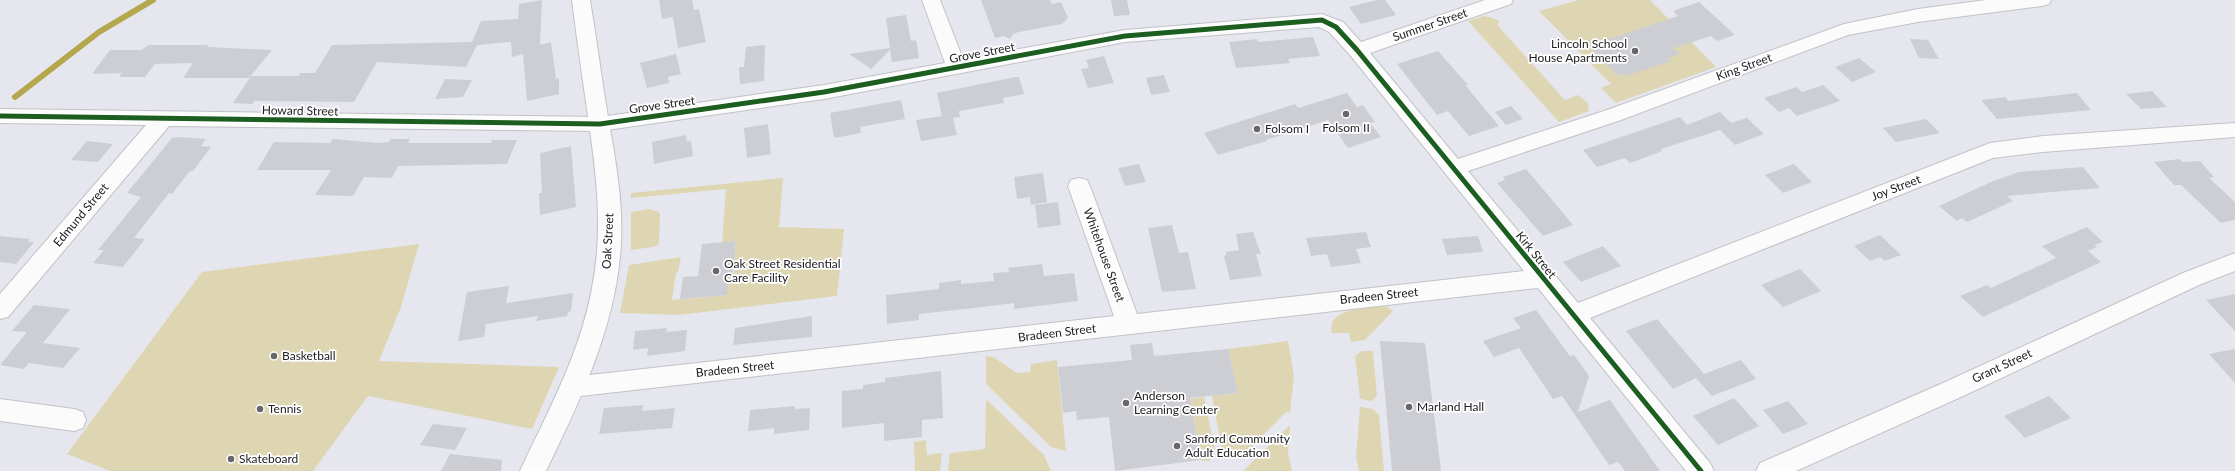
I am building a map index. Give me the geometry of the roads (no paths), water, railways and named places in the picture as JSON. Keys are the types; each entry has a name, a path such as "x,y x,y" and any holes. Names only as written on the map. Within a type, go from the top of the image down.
{"street":[{"name":"Oak Street","path":"533,471 572,387 596,319 608,261 610,204 607,168 581,0"},
{"path":"931,0 957,68"},
{"name":"Summer Street","path":"1357,50 1504,0"},
{"name":"King Street","path":"1453,168 1614,115 1844,30 1886,20 1974,7 2042,0"},
{"name":"Grove Street","path":"600,124 824,92 1125,36 1322,20 1332,23 1357,50"},
{"name":"Kirk Street","path":"1357,50 1701,471"},
{"name":"Howard Street","path":"0,116 600,124"},
{"name":"Edmund Street","path":"0,310 163,119"},
{"name":"Joy Street","path":"1573,315 1990,151 2043,144 2235,130"},
{"name":"Whitehouse Street","path":"1079,186 1129,325"},
{"name":"Grant Street","path":"1769,471 1952,390 2191,279 2235,262"},
{"name":"Bradeen Street","path":"572,387 1542,278"},
{"path":"0,410 74,420"}],"waterway":[{"path":"15,97 99,32 153,0"}],"place":[{"name":"Lincoln School House Apartments","path":"1635,51"},
{"name":"Folsom II","path":"1346,114"},
{"name":"Folsom I","path":"1257,129"},
{"name":"Oak Street Residential Care Facility","path":"716,271"},
{"name":"Basketball","path":"274,356"},
{"name":"Anderson Learning Center","path":"1126,403"},
{"name":"Marland Hall","path":"1409,407"},
{"name":"Tennis","path":"260,409"},
{"name":"Sanford Community Adult Education","path":"1177,446"},
{"name":"Skateboard","path":"231,459"}]}
